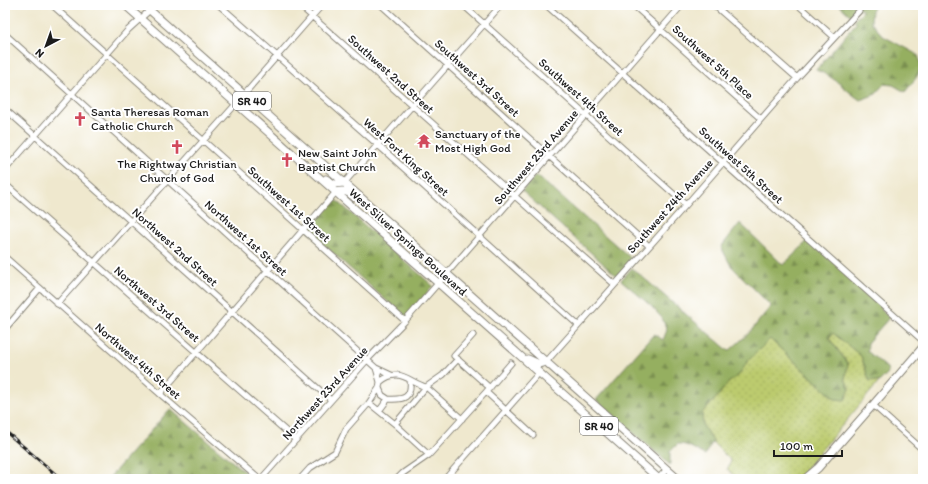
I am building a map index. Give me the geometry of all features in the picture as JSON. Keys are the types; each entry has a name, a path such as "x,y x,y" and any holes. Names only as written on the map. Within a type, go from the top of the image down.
{"main road":[{"name":"West Silver Springs Boulevard","path":"125,5 658,479"},
{"name":"West Silver Springs Boulevard","path":"144,5 678,479"},
{"path":"226,94 235,96 244,94"},
{"path":"236,104 246,102 256,104"},
{"path":"302,163 307,162 329,182 339,184 344,183"},
{"path":"336,192 342,190 350,193 381,220 387,221"},
{"path":"809,479 923,347"},
{"path":"521,356 539,364 546,362"},
{"path":"539,373 546,371 561,376"},
{"path":"805,479 818,468"}],"street":[{"name":"Southwest 1st Street","path":"52,5 405,321"},
{"name":"West Fort King Street","path":"219,5 377,144 479,238 578,325"},
{"name":"Southwest 2nd Street","path":"299,5 614,284"},
{"path":"244,94 322,5"},
{"name":"Southwest 3rd Street","path":"381,5 649,246"},
{"name":"Southwest 4th Street","path":"463,5 686,205"},
{"path":"344,183 501,5"},
{"name":"Southwest 5th Street","path":"546,5 923,341"},
{"name":"Southwest 5th Place","path":"633,5 761,119"},
{"name":"Southwest 23rd Avenue","path":"405,321 682,5"},
{"path":"714,5 797,78"},
{"path":"798,5 834,37"},
{"path":"5,170 128,30 150,10"},
{"name":"Southwest 24th Avenue","path":"546,362 797,78 859,11"},
{"name":"Northwest 1st Street","path":"5,34 376,368"},
{"path":"57,304 236,104"},
{"name":"Northwest 2nd Street","path":"5,109 331,400"},
{"name":"Northwest 3rd Street","path":"5,184 296,440"},
{"path":"160,394 336,192"},
{"name":"Northwest 4th Street","path":"5,257 160,394 260,479"},
{"path":"6,326 40,288"},
{"name":"Northwest 23rd Avenue","path":"260,479 405,321"},
{"path":"473,335 454,356 490,388"},
{"path":"395,424 426,387 443,375 458,359"},
{"path":"397,479 402,473 429,455 511,364"},
{"path":"376,368 391,375 401,376 426,387 462,419"},
{"path":"302,479 301,478 310,468 335,452 346,429 369,403 379,388 380,382 376,368"},
{"path":"445,479 539,373"},
{"path":"380,382 391,375"},
{"path":"379,388 382,395 388,399 403,398 408,395 410,391 410,380"},
{"path":"486,392 533,435"},
{"path":"379,411 388,399"},
{"path":"369,403 429,455"},
{"path":"873,405 923,450"},
{"path":"658,479 667,469"}],"green space":[{"path":"839,5 877,5 872,10 871,22 883,36 918,55 922,67 916,78 905,92 893,85 884,84 874,95 860,100 834,79 816,70 857,22 854,20 863,11 859,8 851,16"},
{"path":"536,175 633,260 618,277 522,191"},
{"path":"334,198 433,286 406,318 307,230"},
{"path":"740,223 783,265 804,245 808,239 873,297 889,318 867,343 867,351 887,368 888,373 879,382 869,380 861,356 833,333 829,338 848,364 845,379 850,389 845,400 835,399 770,339 747,362 739,375 728,383 702,413 703,426 713,441 705,455 689,446 678,444 670,451 670,465 596,400 654,334 663,340 667,330 662,318 651,306 621,280 632,268 729,351 749,333 771,306 731,266 721,247"},
{"path":"833,332 861,356 869,380 879,382 797,479 739,479 727,470 731,461 712,442 703,426 702,413 728,383 739,375 747,362 770,339 835,399 850,389 845,379 848,364 829,338"},
{"path":"170,409 253,479 108,479"}],"railway":[{"path":"5,431 61,479"}],"place":[{"name":"Santa Theresas Roman Catholic Church","path":"80,119"},
{"name":"Sanctuary of the Most High God","path":"424,141"},
{"name":"The Rightway Christian Church of God","path":"177,147"},
{"name":"New Saint John Baptist Church","path":"287,160"}]}
